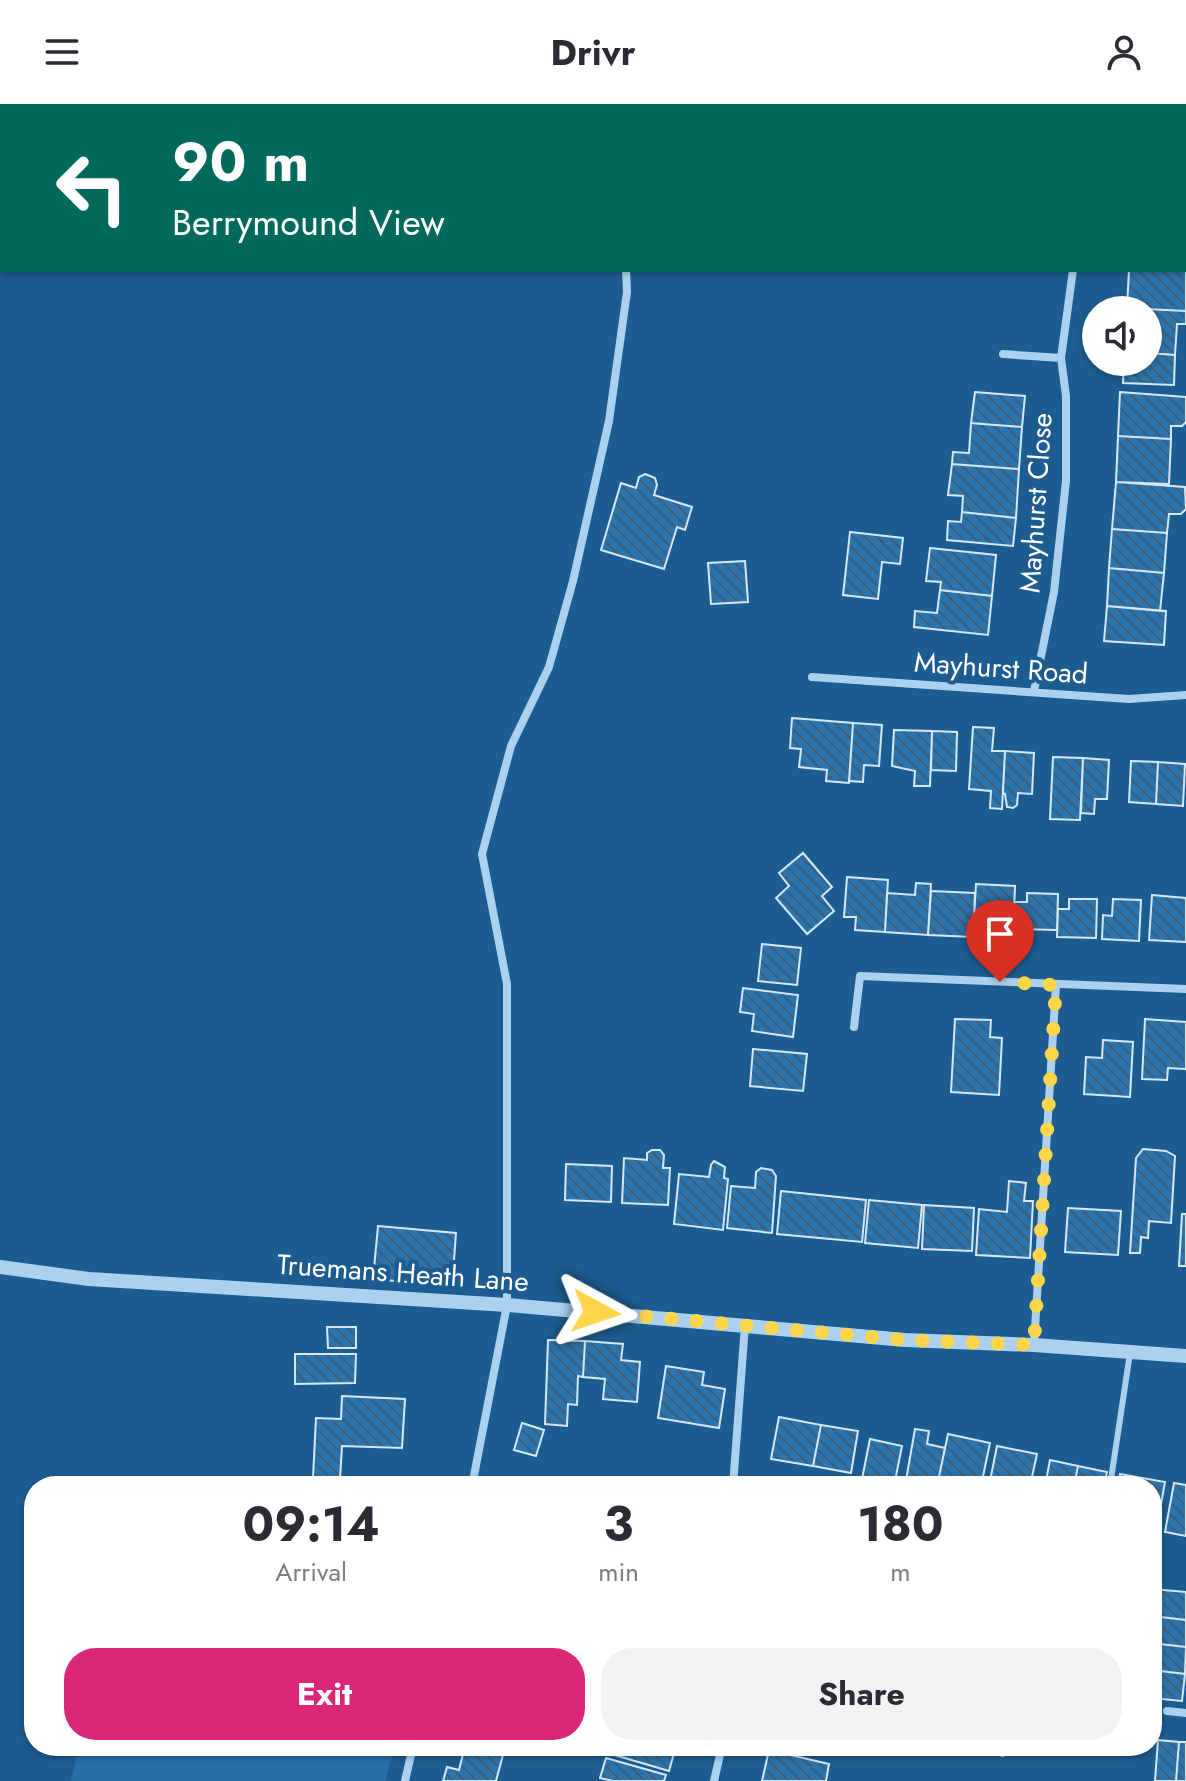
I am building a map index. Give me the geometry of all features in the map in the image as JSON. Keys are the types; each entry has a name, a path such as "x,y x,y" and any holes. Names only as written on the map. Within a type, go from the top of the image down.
{"street":[{"path":"474,1476 507,1305 507,984 482,854 511,746 549,667 573,581 609,421 627,292 626,272"},
{"name":"Mayhurst Close","path":"1034,691 1054,592 1066,481 1066,396 1061,358 1073,272"},
{"path":"1003,354 1061,358"},
{"name":"Mayhurst Road","path":"812,677 1129,699 1186,695"},
{"path":"854,1027 860,976 1186,989"},
{"path":"1034,1345 1056,985"},
{"name":"Truemans Heath Lane","path":"0,1267 89,1279 507,1305 905,1340 1186,1356"},
{"path":"734,1476 745,1325"},
{"path":"1167,1711 1186,1713"},
{"path":"405,1781 411,1756"},
{"path":"714,1781 720,1756"}],"lane":[{"path":"1112,1476 1130,1353"}],"shaded area":[{"path":"77,1756 392,1756 385,1781 71,1781"}],"building":[{"path":"1129,272 1186,272 1186,311 1162,310 1162,296 1128,296"},
{"path":"1162,310 1186,311 1186,324 1177,324 1175,355 1162,354"},
{"path":"1162,354 1175,355 1174,385 1123,383 1123,376 1162,376"},
{"path":"975,392 1025,396 1022,427 971,423"},
{"path":"1120,392 1186,397 1186,422 1182,426 1171,426 1171,439 1118,436"},
{"path":"971,423 1022,427 1019,469 952,464 953,452 969,453"},
{"path":"1118,436 1171,439 1169,484 1116,482"},
{"path":"952,464 1019,469 1016,518 962,512 963,496 948,495"},
{"path":"645,474 655,478 657,485 654,495 692,507 685,530 677,527 664,569 601,550 621,483 636,488 639,477"},
{"path":"1116,482 1185,487 1186,509 1181,514 1169,514 1167,533 1112,529"},
{"path":"962,512 1016,518 1013,546 947,540 948,521 961,522"},
{"path":"1112,529 1167,533 1164,573 1109,568"},
{"path":"850,532 903,538 900,564 882,562 878,599 843,595"},
{"path":"930,548 996,555 992,596 940,590 941,582 926,581"},
{"path":"745,561 748,602 711,604 708,563"},
{"path":"1109,568 1164,573 1160,611 1107,606"},
{"path":"940,590 992,596 988,635 914,627 915,611 937,613"},
{"path":"1107,606 1166,611 1164,645 1104,641"},
{"path":"792,718 853,723 849,783 826,781 827,770 799,767 801,749 790,748"},
{"path":"853,723 882,725 879,766 864,765 863,782 849,781"},
{"path":"973,727 994,728 992,751 1005,751 1002,809 990,808 991,791 969,789"},
{"path":"894,730 932,731 930,786 914,786 915,771 892,766"},
{"path":"932,731 957,732 956,771 931,770"},
{"path":"1005,751 1034,753 1032,794 1018,793 1017,805 1013,808 1007,807 1003,793"},
{"path":"1053,757 1083,758 1080,820 1050,819"},
{"path":"1083,758 1109,760 1107,799 1095,799 1094,814 1081,813"},
{"path":"1131,761 1158,762 1156,804 1129,802"},
{"path":"1158,762 1185,764 1183,806 1156,804"},
{"path":"803,853 832,887 822,896 834,911 807,934 776,898 789,886 779,873"},
{"path":"847,877 888,880 885,932 855,930 856,917 844,917"},
{"path":"916,883 931,884 928,935 885,932 887,893 915,895"},
{"path":"976,884 1015,886 1013,939 973,937"},
{"path":"931,891 975,893 973,937 928,935"},
{"path":"1027,893 1058,894 1057,930 1014,929 1014,902 1027,902"},
{"path":"1152,895 1186,898 1186,942 1149,940"},
{"path":"1069,899 1097,899 1096,938 1057,937 1058,909 1069,909"},
{"path":"1113,899 1141,900 1139,941 1102,939 1103,915 1112,916"},
{"path":"762,944 801,948 797,985 758,981"},
{"path":"743,988 798,995 793,1037 752,1031 754,1014 740,1012"},
{"path":"955,1019 991,1020 990,1037 1002,1038 999,1095 951,1092"},
{"path":"1145,1019 1186,1022 1186,1069 1168,1068 1167,1080 1142,1079"},
{"path":"1103,1040 1133,1042 1130,1097 1084,1094 1086,1057 1102,1058"},
{"path":"753,1049 807,1054 803,1091 750,1086"},
{"path":"1143,1149 1166,1151 1175,1156 1171,1223 1149,1221 1148,1238 1141,1237 1140,1253 1130,1253 1136,1158"},
{"path":"660,1150 664,1155 663,1168 670,1168 668,1205 622,1203 624,1158 647,1160 647,1153"},
{"path":"714,1161 725,1167 724,1178 728,1179 723,1230 674,1224 679,1174 709,1177"},
{"path":"566,1164 612,1166 611,1202 565,1200"},
{"path":"761,1168 772,1170 776,1176 772,1233 727,1228 731,1186 755,1188 756,1172"},
{"path":"1009,1181 1026,1183 1024,1201 1033,1201 1030,1258 976,1255 979,1209 1007,1212"},
{"path":"781,1191 866,1200 862,1242 777,1234"},
{"path":"869,1200 922,1205 918,1248 865,1243"},
{"path":"924,1205 974,1208 972,1251 922,1249"},
{"path":"1068,1208 1121,1211 1118,1255 1065,1252"},
{"path":"1182,1214 1186,1214 1186,1266 1179,1266"},
{"path":"378,1226 456,1233 452,1286 373,1279"},
{"path":"327,1327 356,1327 356,1348 328,1348"},
{"path":"548,1340 585,1341 583,1377 578,1376 577,1405 568,1404 567,1426 545,1424"},
{"path":"585,1341 623,1344 621,1360 640,1362 637,1402 603,1399 605,1379 583,1377"},
{"path":"295,1354 356,1354 355,1383 295,1384"},
{"path":"666,1366 704,1372 702,1385 725,1389 719,1428 658,1418"},
{"path":"342,1396 405,1399 402,1448 342,1446 340,1476 313,1476 316,1418 341,1419"},
{"path":"779,1417 821,1425 813,1466 771,1459"},
{"path":"522,1423 544,1430 536,1456 514,1450"},
{"path":"821,1425 858,1431 851,1473 813,1466"},
{"path":"915,1429 929,1431 927,1444 945,1448 939,1476 907,1476"},
{"path":"948,1434 990,1443 983,1476 939,1476"},
{"path":"870,1439 902,1446 896,1476 863,1476"},
{"path":"997,1446 1037,1454 1032,1476 991,1476"},
{"path":"1050,1460 1078,1466 1076,1476 1047,1476"},
{"path":"1078,1466 1107,1472 1106,1476 1076,1476"},
{"path":"1174,1483 1186,1485 1186,1536 1165,1532"},
{"path":"1162,1590 1186,1592 1186,1620 1162,1617"},
{"path":"1162,1617 1186,1620 1186,1647 1162,1644"},
{"path":"1162,1644 1186,1647 1185,1674 1162,1671"},
{"path":"1162,1671 1185,1674 1182,1701 1162,1699"},
{"path":"1162,1740 1179,1742 1176,1781 1155,1781 1157,1756 1162,1756"},
{"path":"1179,1742 1186,1742 1186,1781 1176,1781"},
{"path":"462,1756 503,1756 496,1781 443,1781 447,1767 459,1770"},
{"path":"618,1756 673,1756 669,1771"},
{"path":"768,1756 795,1756 829,1764 826,1781 762,1781"},
{"path":"606,1758 666,1775 664,1781 600,1778"}],"route":[{"path":"596,1312 905,1340 1034,1345 1056,985 1000,982"}]}
